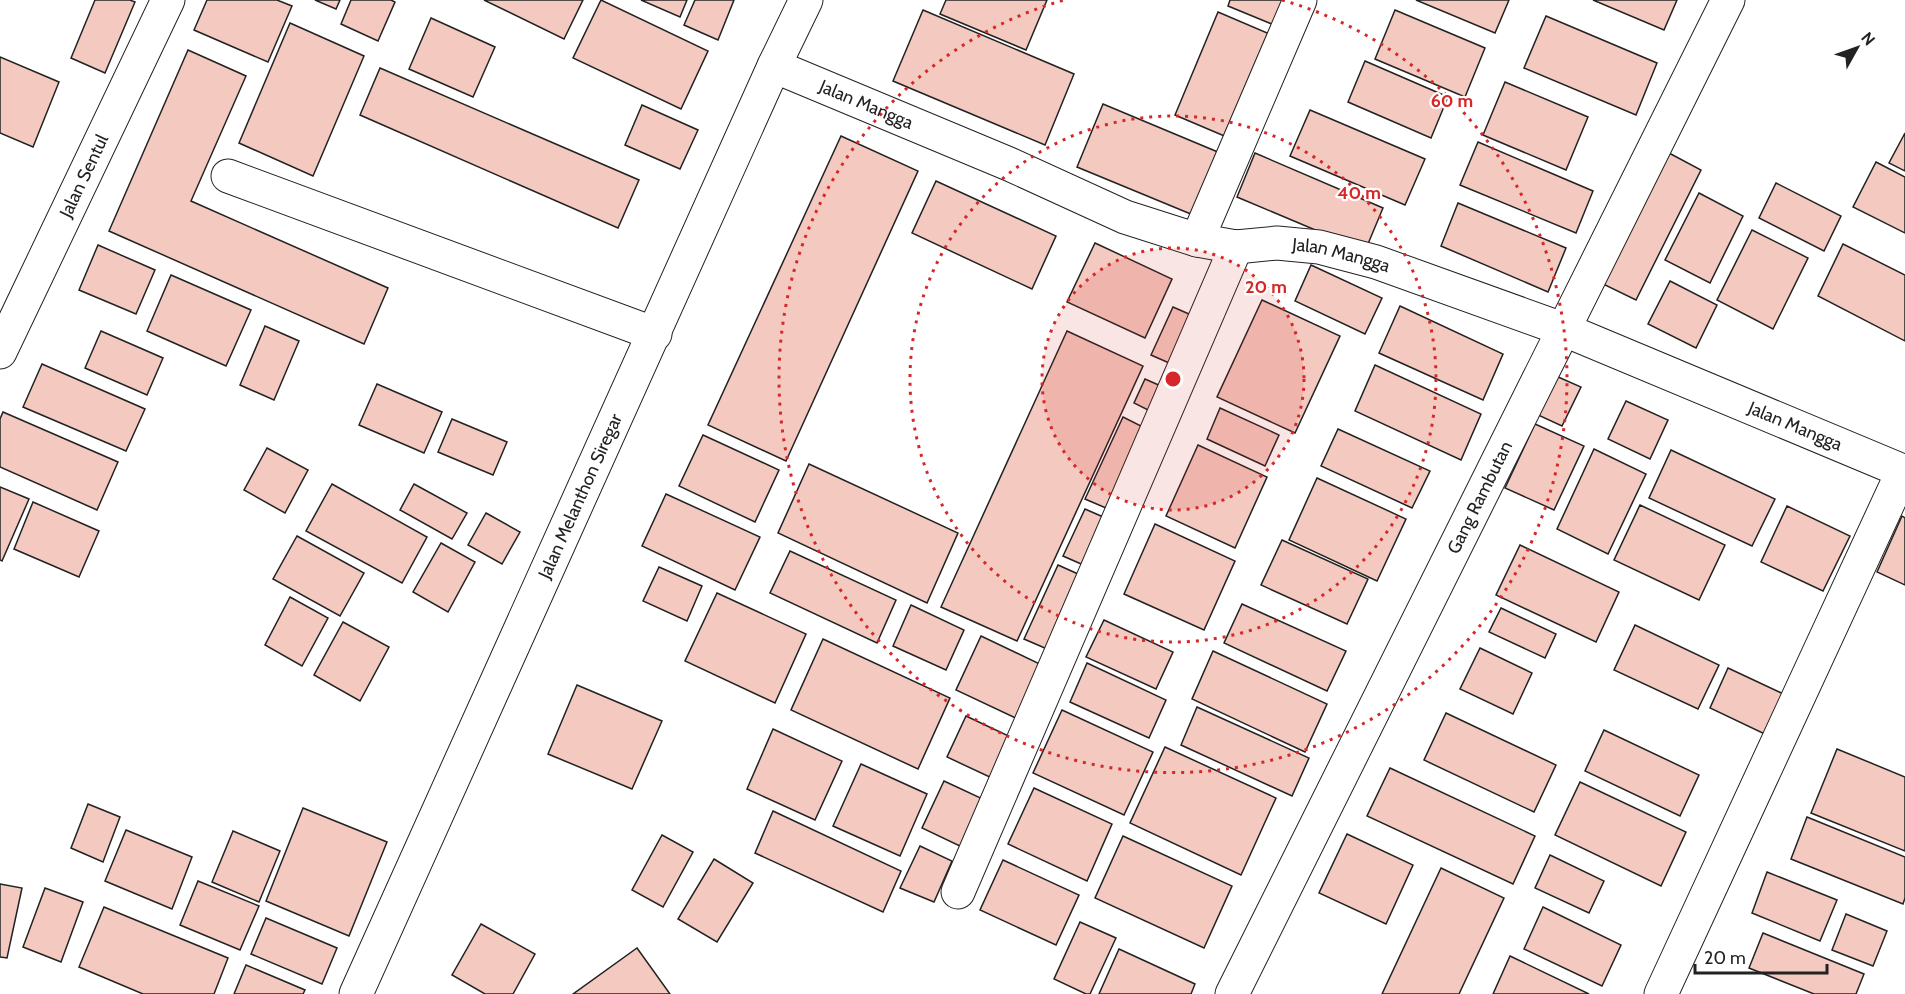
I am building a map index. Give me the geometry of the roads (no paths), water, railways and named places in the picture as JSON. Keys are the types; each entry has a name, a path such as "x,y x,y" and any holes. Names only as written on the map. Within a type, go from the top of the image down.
{"street":[{"name":"Jalan Sentul","path":"0,352 168,0"},
{"name":"Jalan Melanthon Siregar","path":"356,994 774,66 806,0"},
{"path":"1197,240 1300,0"},
{"name":"Gang Rambutan","path":"1232,994 1728,0"},
{"name":"Jalan Mangga","path":"774,66 1009,164 1125,217 1197,240 1236,247 1277,243 1319,247 1376,262 1565,330 1904,471"},
{"path":"228,176 655,334"},
{"path":"958,892 1236,247"},
{"path":"1661,994 1904,471"}]}
